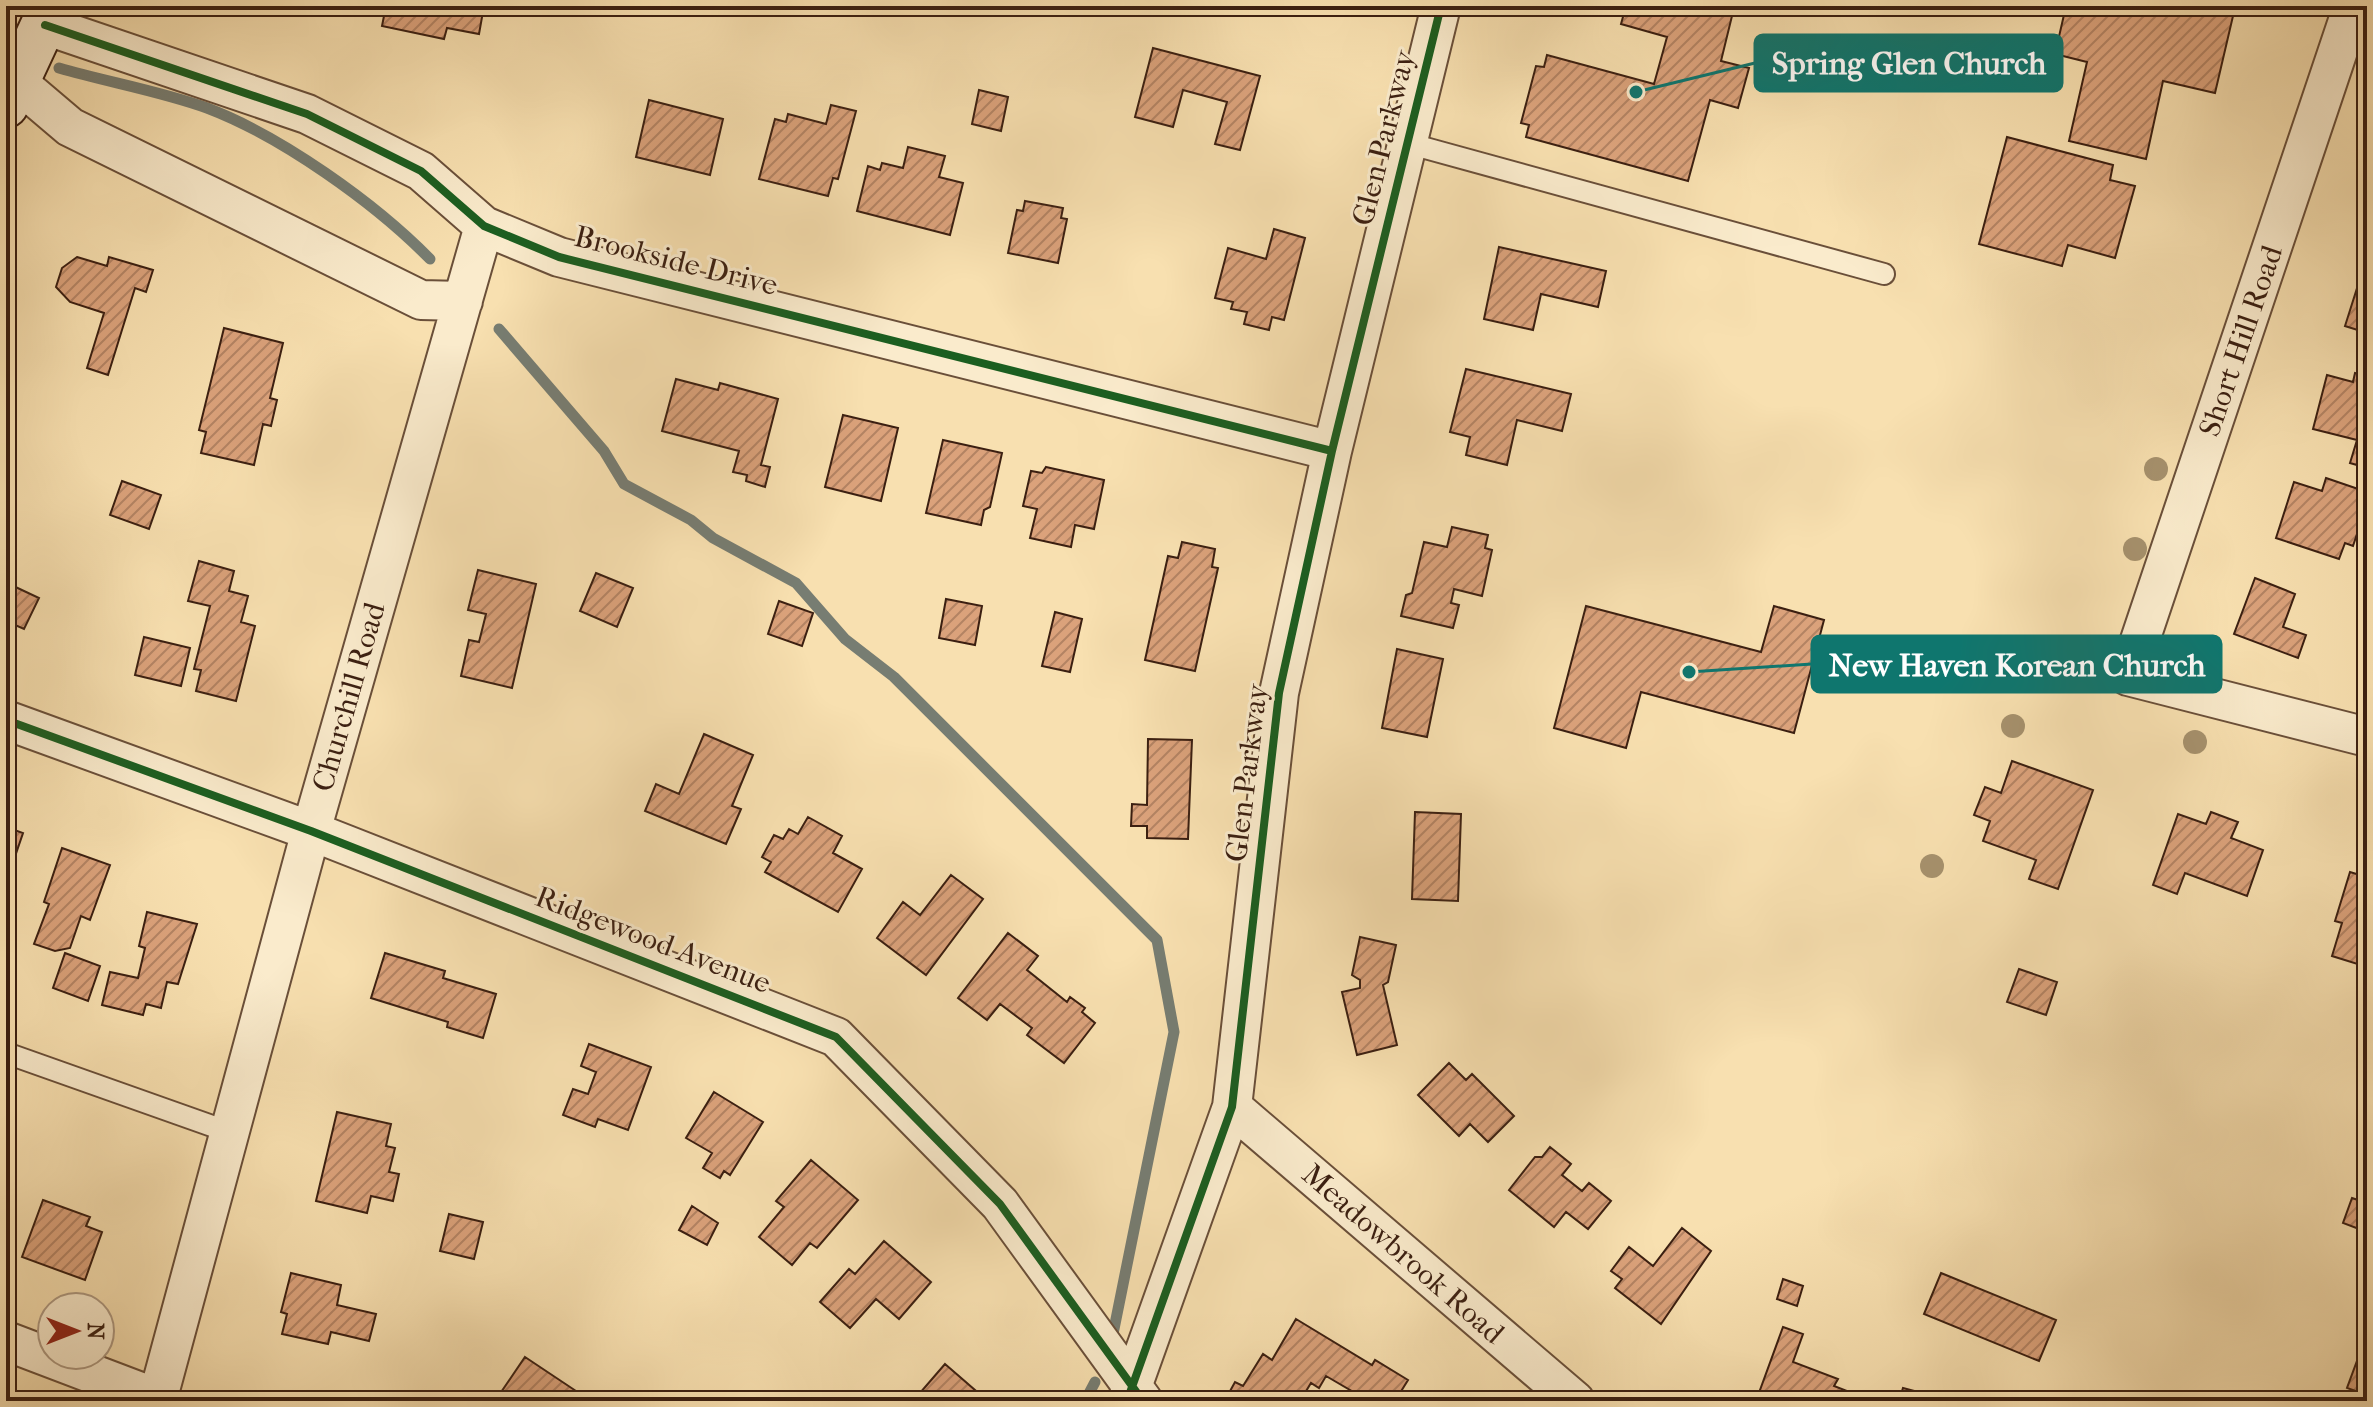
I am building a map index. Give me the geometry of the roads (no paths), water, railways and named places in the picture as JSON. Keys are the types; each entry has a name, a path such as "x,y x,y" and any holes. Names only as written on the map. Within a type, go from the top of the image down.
{"main road":[{"path":"12,93 48,15"}],"street":[{"name":"Glen Parkway","path":"1134,1396 1232,1107 1279,693 1332,451 1441,6"},
{"name":"Short Hill Road","path":"2353,6 2128,676 2367,737"},
{"name":"Brookside Drive","path":"48,15 307,114 421,171 484,226 559,257 1332,451"},
{"path":"12,93 70,127 421,300 463,301"},
{"name":"Churchill Road","path":"160,1400 311,831 484,226"},
{"name":"Ridgewood Avenue","path":"6,720 311,831 836,1037 1000,1204 1134,1396"},
{"name":"Meadowbrook Road","path":"1232,1107 1575,1401"},
{"path":"6,1341 160,1400"}],"lane":[{"path":"1407,143 1884,274"},
{"path":"6,1053 229,1132"}],"waterway":[{"path":"59,68 189,102 236,120 326,173 382,216 430,259"},
{"path":"499,329 604,451 624,484 691,520 713,538 796,583 845,639 894,677 1157,940 1174,1032 1113,1334"},
{"path":"1085,1401 1095,1382"}],"place":[{"name":"Spring Glen Church","path":"1636,92"},
{"name":"New Haven Korean Church","path":"1689,672"}]}
